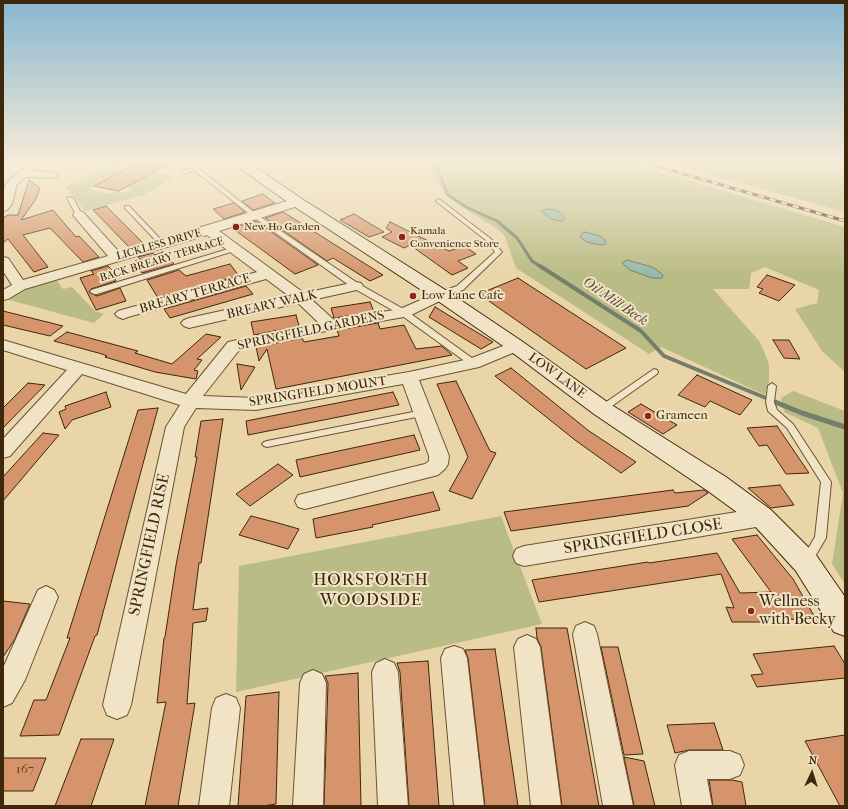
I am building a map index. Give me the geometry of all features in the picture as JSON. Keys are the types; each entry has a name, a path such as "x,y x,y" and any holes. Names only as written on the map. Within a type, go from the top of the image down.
{"street":[{"name":"LOW LANE","path":"294,200 441,295 516,346 602,409 717,484 762,517 806,563 845,622"},
{"name":"LICKLESS DRIVE","path":"3,296 20,286 209,230 297,202"},
{"path":"79,215 116,257"},
{"path":"209,230 301,298 331,325"},
{"path":"3,261 20,286"},
{"name":"BREARY TERRACE","path":"123,314 267,274"},
{"name":"BREARY WALK","path":"189,323 356,286"},
{"name":"SPRINGFIELD GARDENS","path":"194,396 234,345 331,325 404,313 441,295"},
{"name":"SPRINGFIELD MOUNT","path":"3,345 79,367 194,396 256,404 409,377 473,363 516,346"},
{"path":"3,451 79,367"},
{"path":"305,502 431,470 438,464 439,456 409,377"},
{"name":"SPRINGFIELD RISE","path":"117,705 175,427 194,396"},
{"name":"SPRINGFIELD CLOSE","path":"524,556 762,517"},
{"path":"3,694 16,671 46,597"},
{"path":"585,634 618,806"},
{"path":"527,646 546,806"},
{"path":"454,658 469,806"},
{"path":"385,672 393,806"},
{"path":"308,806 313,683"},
{"path":"214,806 226,708"},
{"path":"697,806 689,765 730,765"}],"lane":[{"path":"71,200 79,215"},
{"path":"235,200 254,215 356,286 404,313 473,363"},
{"path":"439,201 490,240 499,252 460,288 441,295"},
{"path":"128,206 162,244"},
{"name":"BACK BREARY TERRACE","path":"94,292 235,249"},
{"path":"602,409 654,372"},
{"path":"771,389 770,402 772,411 790,426 826,482 820,538 806,563"},
{"path":"267,444 423,413"}],"green space":[{"path":"76,200 126,200 85,211"},
{"path":"453,200 754,200 845,227 845,372 822,351 795,309 817,303 819,290 765,267 751,273 749,289 713,289 760,342 769,364 769,382 765,395 661,347 649,354 516,268 505,237 499,230"},
{"path":"801,200 845,200 845,212"},
{"path":"57,281 63,289 72,287 95,311 104,314 94,323 6,299 19,291"},
{"path":"793,391 845,411 845,584 832,564 843,493 818,428 784,412 781,398"},
{"path":"501,516 542,624 236,692 239,566"}],"shaded area":[{"path":"549,209 558,211 565,218 562,221 551,219 541,211"},
{"path":"585,232 600,236 605,240 606,244 600,245 587,242 580,237"},
{"path":"627,260 652,267 663,275 662,278 652,278 630,270 622,263"}],"building":[{"path":"23,200 35,200 21,220 53,210 76,237 79,236 99,257 83,262 50,228 23,235 48,267 34,272 8,239 3,243 3,218 8,215 18,215"},
{"path":"271,200 275,203 253,210 242,201"},
{"path":"234,203 245,212 224,219 213,209"},
{"path":"106,206 143,243 129,247 93,210"},
{"path":"283,212 383,275 370,281 333,258 327,261 265,218"},
{"path":"354,214 384,232 369,237 340,220"},
{"path":"256,221 318,265 295,274 232,228"},
{"path":"390,222 449,251 464,246 476,254 458,261 468,268 452,275 410,245 404,248 382,237 392,232 386,228"},
{"path":"163,252 174,264 142,273 135,261 141,260 138,257 153,253 155,255"},
{"path":"230,264 239,276 158,298 147,280 179,270 186,276"},
{"path":"108,266 117,275 113,276 116,281 91,289 89,292 97,296 120,288 126,301 96,310 80,278 94,274 91,271"},
{"path":"767,275 795,285 779,301 759,293 763,289 757,287"},
{"path":"518,278 626,348 586,369 479,294"},
{"path":"246,286 253,294 170,318 164,309"},
{"path":"370,302 374,312 334,318 331,308"},
{"path":"435,307 493,342 481,349 429,317"},
{"path":"3,311 63,326 50,336 3,325"},
{"path":"296,315 299,326 254,335 251,322"},
{"path":"378,323 380,329 404,325 416,349 442,346 452,355 276,389 267,349 259,361 256,347 302,338 304,342 339,336 337,330"},
{"path":"67,332 138,351 135,353 172,364 206,334 221,337 197,359 202,360 194,370 198,371 196,379 155,372 105,357 107,356 102,354 54,341"},
{"path":"773,340 789,340 800,359 784,358"},
{"path":"237,364 255,367 241,390"},
{"path":"511,368 589,431 636,462 621,473 575,440 495,376"},
{"path":"697,375 752,400 740,415 710,401 705,407 678,395"},
{"path":"456,381 490,451 496,453 472,499 449,491 468,457 437,384"},
{"path":"28,383 45,385 3,428 3,408"},
{"path":"106,392 111,407 72,420 65,429 59,412 66,409 65,406"},
{"path":"393,392 399,405 248,435 246,421"},
{"name":"Grameen","path":"641,404 677,425 663,434 628,412"},
{"path":"158,408 97,635 95,636 59,735 20,736 34,700 46,700 70,638 67,638 138,410"},
{"path":"223,419 201,563 199,563 193,610 208,608 206,621 193,623 187,704 195,703 178,806 145,806 166,702 157,703 164,638 176,565 197,457 195,457 201,421"},
{"path":"777,426 809,473 786,474 767,445 759,446 747,428"},
{"path":"43,433 59,435 3,501 3,477"},
{"path":"414,435 420,450 300,477 296,460"},
{"path":"278,464 293,475 250,506 236,494"},
{"path":"780,485 794,505 771,508 748,488"},
{"path":"673,490 675,493 704,490 708,493 688,506 511,531 504,512"},
{"path":"433,492 440,510 372,525 373,527 316,538 313,519"},
{"path":"251,516 299,529 288,549 239,535"},
{"path":"757,535 793,579 817,621 760,617 762,622 732,622 726,607 734,608 721,574 539,602 532,580 717,553 740,593 771,592 732,539"},
{"path":"3,601 30,604 15,639 3,657"},
{"path":"536,628 567,628 599,806 562,806 541,647 537,638"},
{"path":"834,646 845,664 845,678 757,687 751,675 763,674 753,654"},
{"path":"601,647 618,647 643,754 624,755"},
{"path":"495,649 518,806 485,806 468,658 465,650"},
{"path":"428,661 439,806 409,806 400,672 397,663"},
{"path":"358,673 361,806 324,806 328,683 325,676"},
{"path":"279,692 276,804 263,806 238,806 246,696"},
{"path":"714,723 723,750 689,750 675,753 667,725"},
{"path":"845,735 845,806 840,806 805,741"},
{"path":"81,739 114,739 91,806 55,806"},
{"path":"624,757 644,761 655,806 634,806"},
{"path":"3,758 46,758 33,791 3,791"},
{"path":"709,780 732,780 742,782 746,806 713,806"}],"waterway":[{"name":"Oil Mill Beck","path":"455,200 466,207 497,221 517,238 532,261 541,267"},
{"name":"Oil Mill Beck","path":"540,266 641,331 664,356 778,403"},
{"name":"Oil Mill Beck","path":"775,402 802,413 845,427"}],"railway":[{"path":"772,200 845,221"}],"place":[{"name":"New Ho Garden","path":"236,227"},
{"name":"Kamala Convenience Store","path":"402,237"},
{"name":"Low Lane Cafe","path":"413,296"},
{"name":"Grameen","path":"648,416"},
{"name":"Wellness with Becky","path":"751,611"}],"district":[{"name":"HORSFORTH WOODSIDE","path":"371,591"}]}
